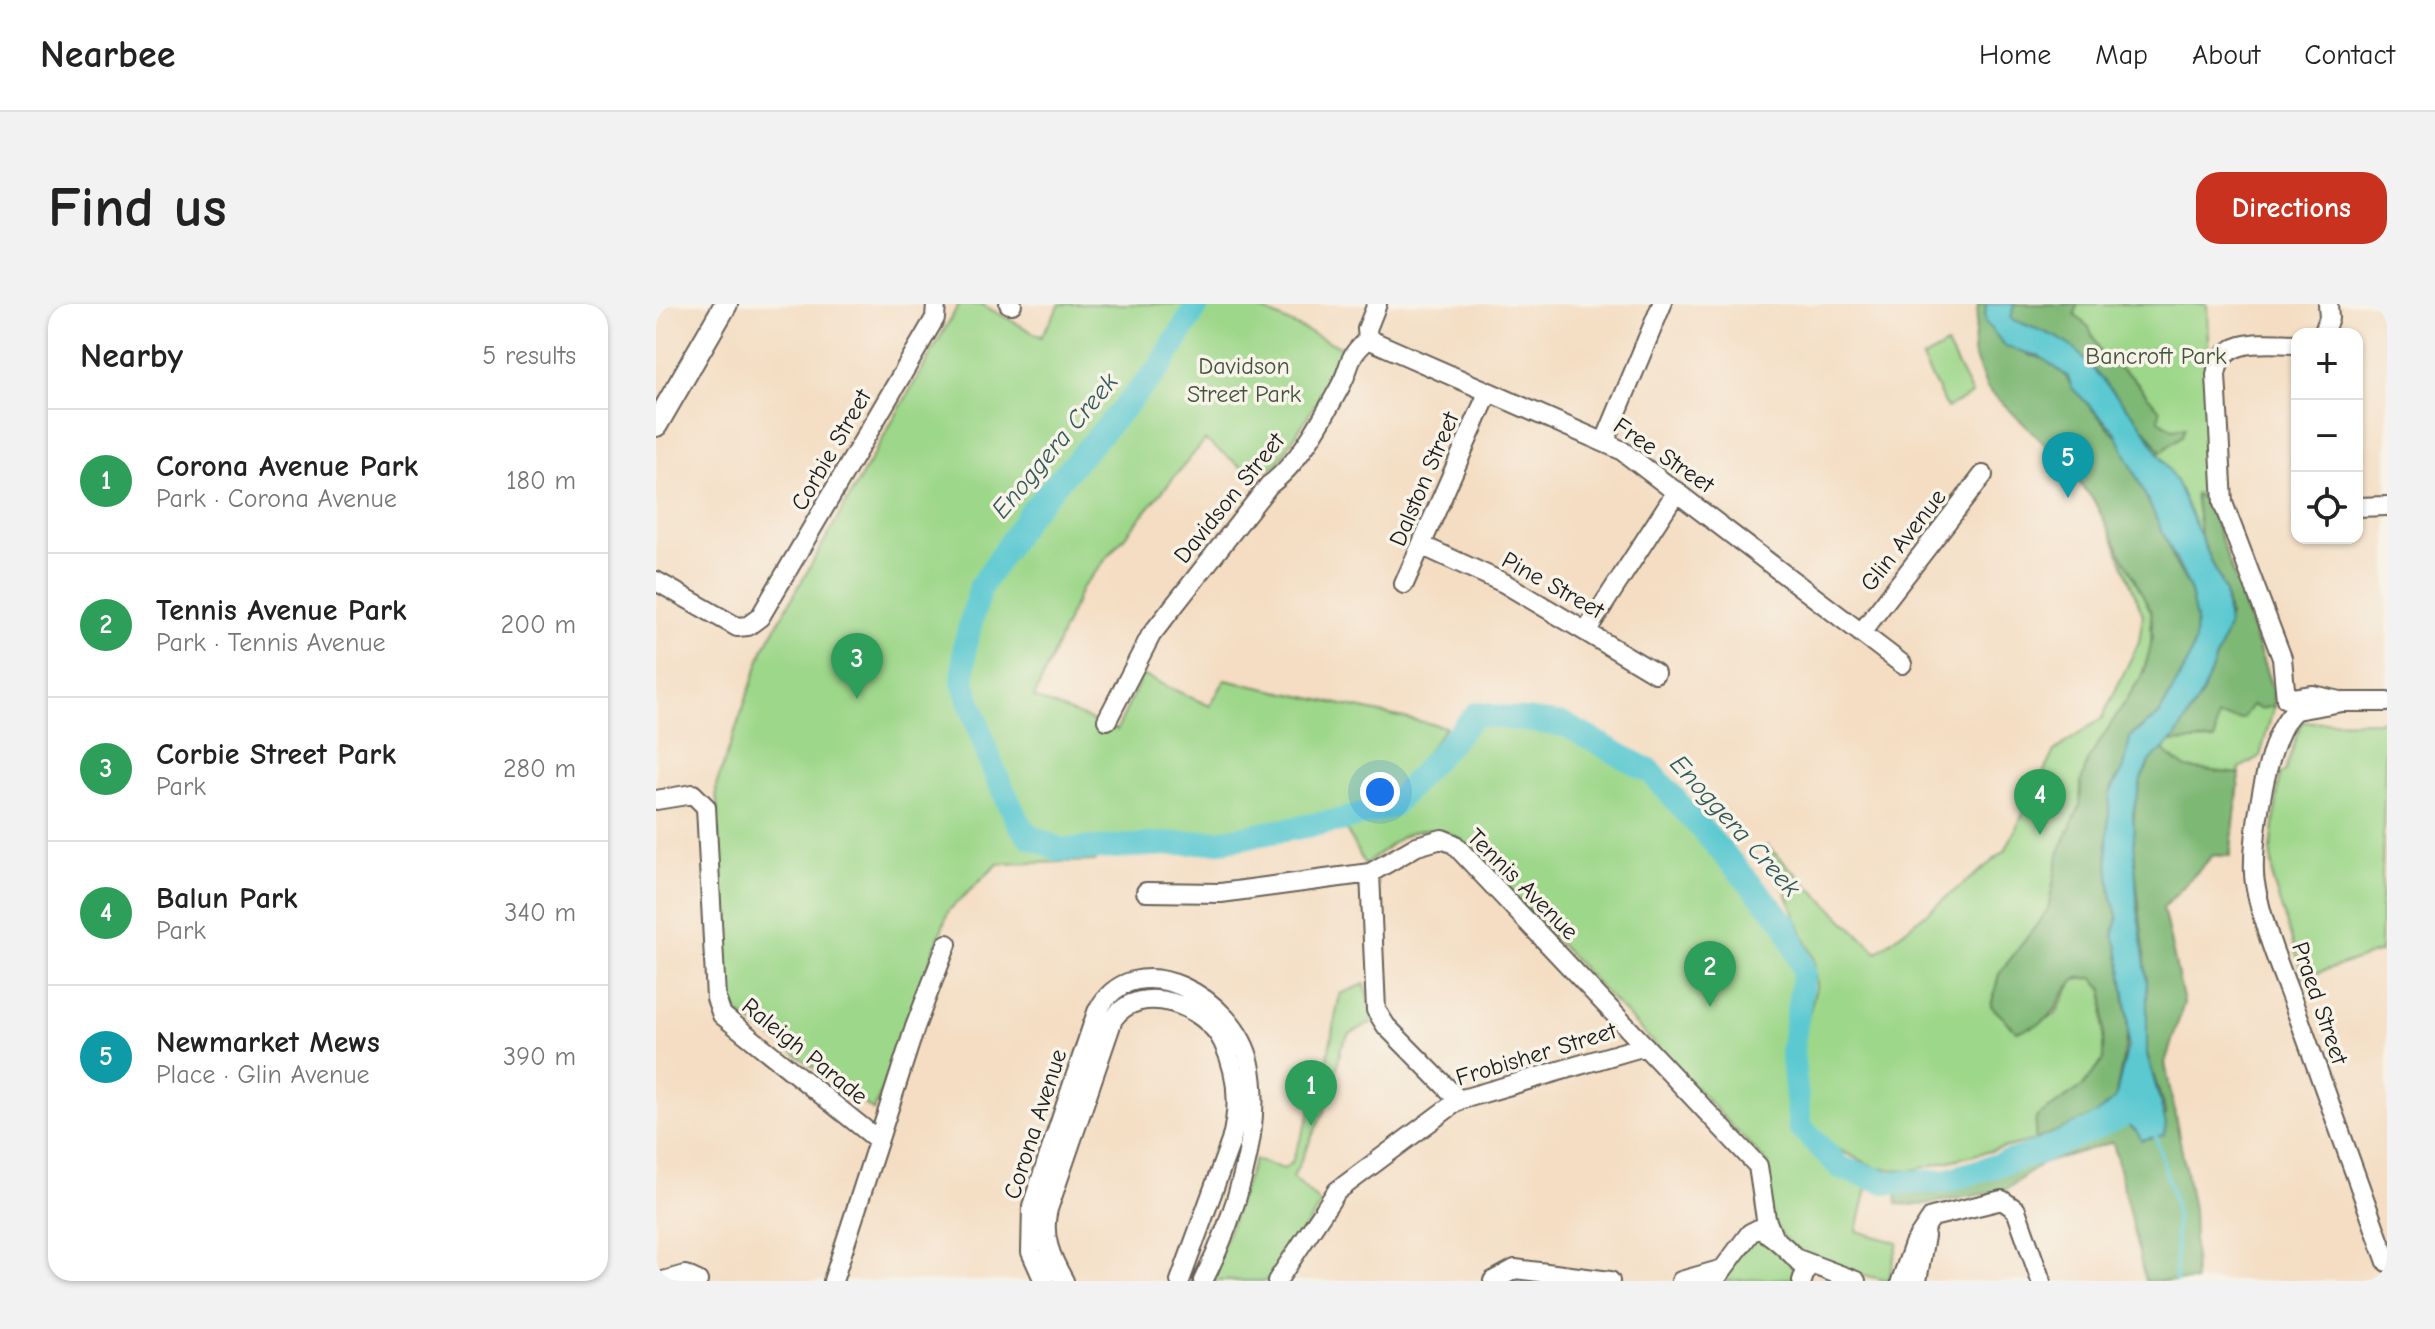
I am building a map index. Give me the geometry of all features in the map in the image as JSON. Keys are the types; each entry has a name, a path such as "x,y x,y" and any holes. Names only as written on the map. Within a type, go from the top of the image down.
{"main road":[{"path":"656,425 726,304"}],"street":[{"name":"Corbie Street","path":"656,581 737,627 748,626 760,617 935,318 936,304"},
{"name":"Davidson Street","path":"1107,720 1151,635 1269,485 1282,476 1341,384 1351,354 1368,339 1367,329 1377,304"},
{"path":"1605,441 1662,304"},
{"path":"2325,328 2329,318 2328,304"},
{"name":"Free Street","path":"1368,339 1605,441 1677,491 1902,664"},
{"path":"2291,344 2240,345 2223,357 2216,375 2225,512 2282,658 2294,677 2293,701 2387,702"},
{"name":"Dalston Street","path":"1404,584 1488,393"},
{"name":"Glin Avenue","path":"1861,633 1983,475"},
{"path":"1587,630 1677,491"},
{"path":"2363,507 2387,506"},
{"name":"Pine Street","path":"1423,546 1504,583 1655,673"},
{"name":"Praed Street","path":"2293,701 2278,715 2255,846 2255,884 2283,972 2387,1262"},
{"name":"Raleigh Parade","path":"656,800 693,794 706,807 716,998 722,1015 878,1140"},
{"name":"Tennis Avenue","path":"1146,892 1221,893 1370,873 1417,846 1442,839 1454,844 1759,1167 1761,1194 1773,1237"},
{"path":"1370,873 1376,1010 1386,1026 1459,1100"},
{"path":"833,1281 878,1140 947,944"},
{"name":"Corona Avenue","path":"1064,1281 1049,1252 1046,1219 1100,1029 1104,998 1123,983 1159,981 1179,986 1215,1005 1241,1037 1252,1076 1253,1134 1218,1246 1203,1281"},
{"name":"Corona Avenue","path":"1044,1281 1031,1252 1032,1206 1100,1029 1136,1000 1178,1005 1216,1030 1232,1070 1237,1096 1235,1124 1210,1206 1180,1281"},
{"name":"Frobisher Street","path":"1277,1281 1337,1191 1459,1100 1645,1046"},
{"path":"1681,1281 1719,1275 1748,1236 1761,1194"},
{"path":"1901,1281 1914,1244 1935,1217 2008,1202 2016,1210 2041,1281"},
{"path":"1917,1281 1935,1217"},
{"path":"1748,1236 1760,1229 1773,1237 1804,1268 1804,1281 1849,1279"},
{"path":"1794,1257 1849,1279"},
{"path":"1493,1281 1511,1269 1610,1281"},
{"path":"663,1281 685,1275 698,1281"}],"green space":[{"name":"Davidson Street Park","path":"959,304 981,304 1041,337 1060,304 1250,304 1349,351 1276,466 1253,475 1205,440 1081,589 1034,698 1117,730 1142,675 1210,706 1225,680 1446,727 1384,805 1228,831 1122,836 1095,861 998,864 949,910 874,1111 727,1005 716,786 764,648"},
{"path":"1978,304 1986,304 1985,316 2030,356 2041,358 2059,369 2123,444 2159,518 2175,563 2189,587 2196,619 2195,641 2187,664 2159,715 2132,734 2124,768 2112,786 2107,849 2111,894 2118,919 2113,936 2118,946 2129,1028 2115,1099 2101,1113 2035,1140 2036,1118 2083,1086 2103,1060 2104,990 2093,978 2078,978 2063,994 2051,1015 2033,1027 2017,1031 1991,1006 1999,974 2048,910 2059,852 2080,806 2081,782 2088,760 2144,672 2153,636 2151,611 2093,499 2059,458 1987,388 1973,353"},
{"name":"Bancroft Park","path":"2014,304 2207,304 2213,515 2273,691 2274,706 2260,756 2240,768 2230,856 2213,855 2163,908 2151,760 2175,738 2203,692 2011,310"},
{"path":"2014,304 2077,304 2075,315 2089,327 2101,355 2131,376 2160,410 2159,420 2173,429 2185,427 2182,436 2161,452 2143,427 2074,352 2048,335 2010,319"},
{"path":"1947,345 1972,394 1947,408 1922,359"},
{"path":"2195,494 2201,497 2213,515 2273,691 2274,706 2260,709 2252,705 2242,719 2217,717 2215,740 2170,742 2203,692 2229,616 2225,592 2201,537"},
{"path":"2103,513 2151,611 2151,649 2139,682 2088,760 2080,806 2059,852 2048,910 1999,974 1991,1006 2017,1031 2055,1015 2074,980 2093,978 2104,990 2103,1061 2083,1086 2036,1118 2035,1140 1909,1171 1877,1168 1822,1142 1805,1119 1802,1042 1816,987 1814,960 1766,845 1877,952 2005,851 2054,751 2102,718 2139,642 2143,615"},
{"path":"1476,714 1565,725 1651,772 1786,924 1804,972 1792,1051 1800,1127 1841,1168 1888,1183 1867,1188 1857,1231 1898,1243 1888,1281 1817,1260 1786,1240 1776,1226 1770,1209 1769,1165 1460,839 1445,832 1420,830 1398,839 1365,865 1341,820 1392,806"},
{"path":"2386,721 2380,952 2304,977 2273,882 2271,851 2280,774 2285,772 2302,722"},
{"path":"2162,750 2186,768 2240,774 2230,856 2213,855 2163,908 2184,1003 2165,1063 2193,1209 2195,1281 2145,1281 2113,1142 2041,1164 2006,1190 1921,1205 1897,1204 1896,1189 1981,1174 2114,1124 2127,1124 2137,1131 2166,1115 2147,1054 2147,982 2132,836 2137,786 2151,760"},
{"path":"1365,984 1373,1022 1349,1034 1341,1047 1333,1092 1293,1177 1321,1204 1271,1281 1210,1281 1254,1160 1284,1169 1292,1162 1324,1075 1340,994"},
{"path":"1754,1235 1796,1265 1797,1278 1720,1281"}],"water":[{"path":"1986,304 2014,304 2011,319 2057,337 2076,350 2139,421 2177,483 2225,592 2228,627 2203,692 2175,738 2151,760 2142,776 2133,813 2137,903 2147,982 2147,1054 2166,1124 2164,1135 2141,1140 2129,1125 2118,1124 2098,1130 2094,1116 2115,1099 2128,1046 2128,1016 2118,946 2113,936 2118,919 2111,894 2107,849 2110,793 2124,768 2130,737 2159,715 2187,664 2195,641 2196,619 2189,587 2114,430 2072,388 2068,377 2039,356 2006,347 1985,322"}],"waterway":[{"name":"Enoggera Creek","path":"1198,304 1160,367 1028,515 981,586 965,644 963,682 992,766 1018,822 1029,836 1061,850 1222,841 1341,820 1392,806 1476,714 1565,725 1651,772 1786,924 1804,972 1792,1051 1800,1127 1841,1168 1888,1183 1946,1181 2043,1151 2124,1115"},
{"path":"2155,1134 2176,1207 2176,1281"}],"place":[{"name":"Newmarket Mews","path":"2068,498"},
{"name":"Corbie Street Park","path":"857,699"},
{"name":"Balun Park","path":"2040,835"},
{"name":"Tennis Avenue Park","path":"1710,1007"},
{"name":"Corona Avenue Park","path":"1311,1126"}]}
